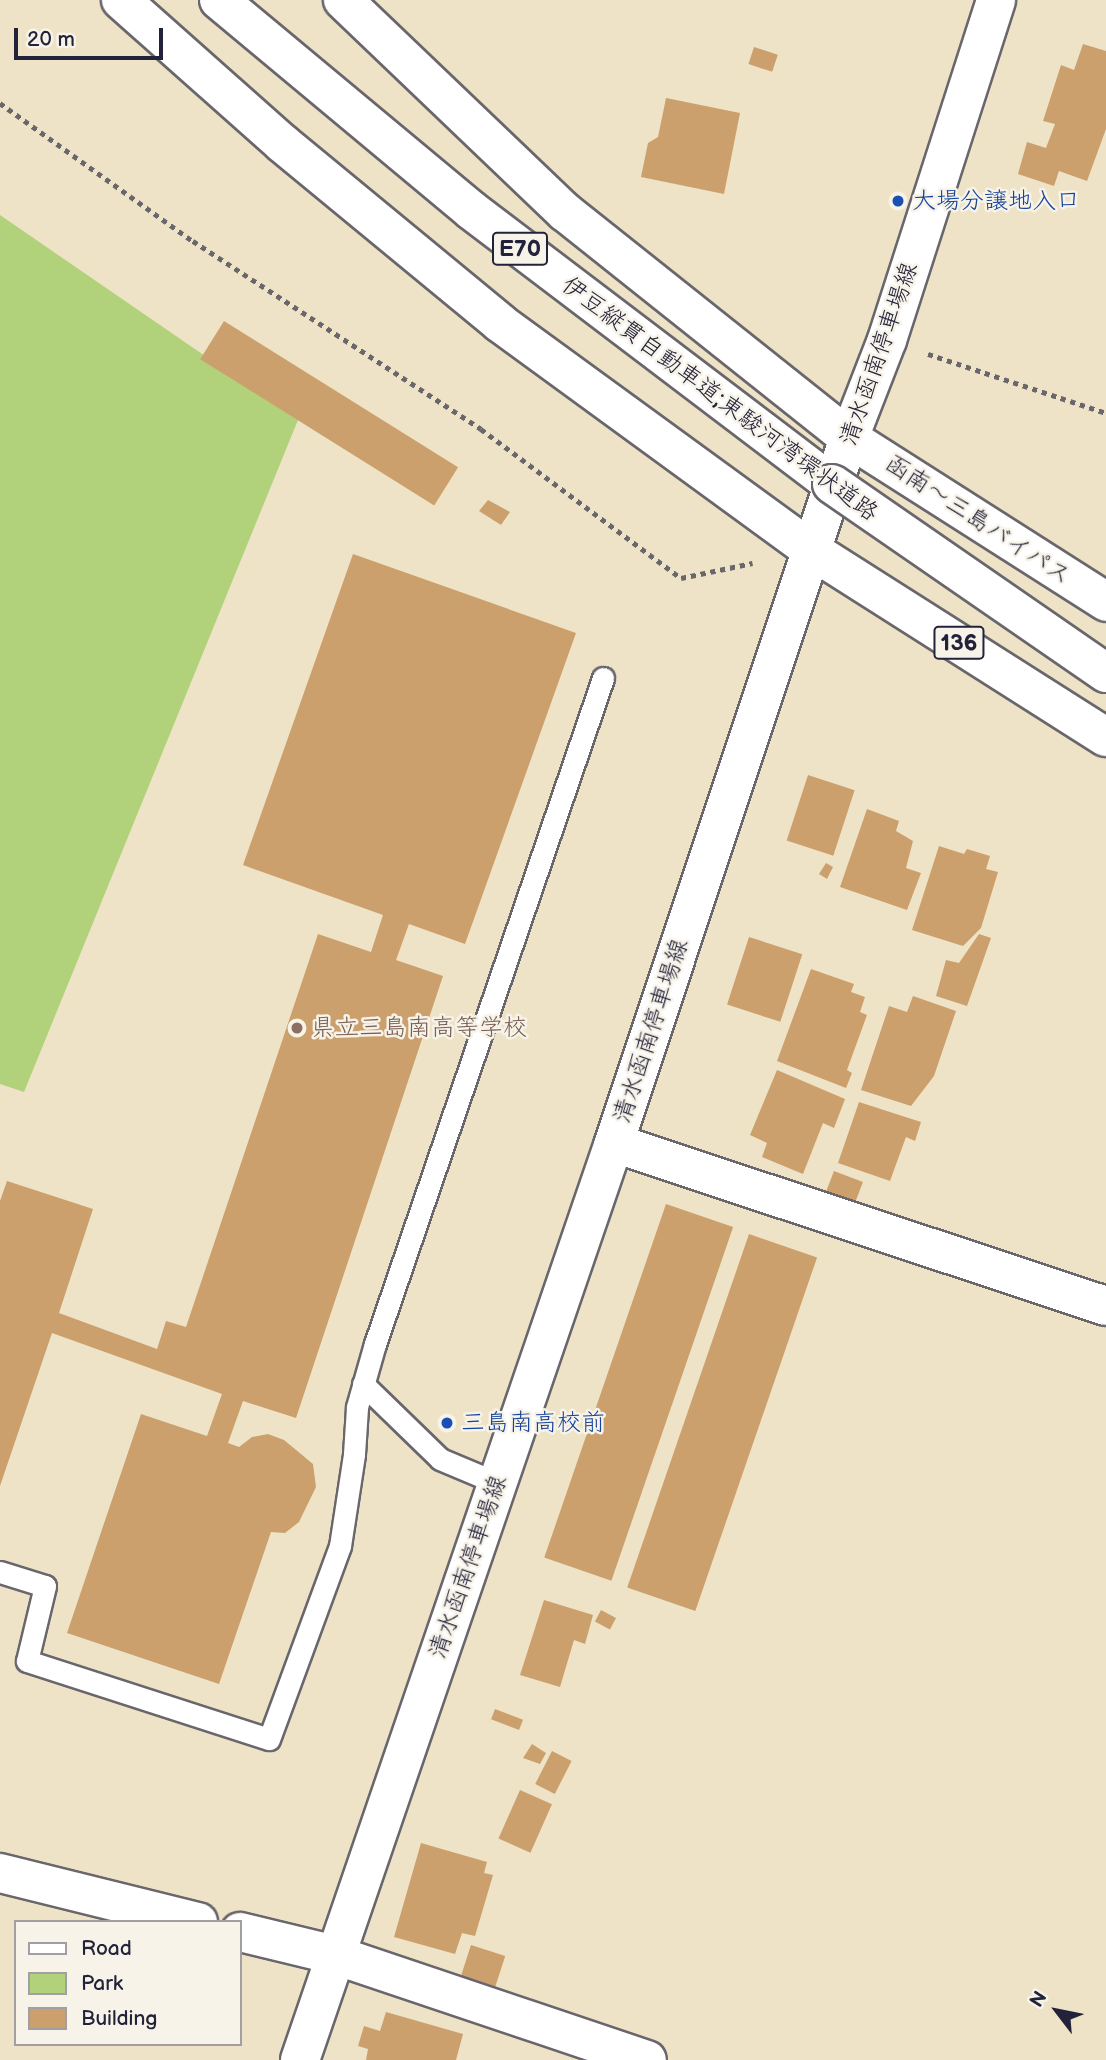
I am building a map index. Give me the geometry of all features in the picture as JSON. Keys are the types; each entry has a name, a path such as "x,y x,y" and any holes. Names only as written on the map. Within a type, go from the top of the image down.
{"main road":[{"path":"121,0 282,143 500,323 811,550"},
{"name":"伊豆縦貫自動車道;東駿河湾環状道路","path":"219,0 471,211 624,330 844,493 1106,673"},
{"name":"函南～三島バイパス","path":"343,0 565,212 849,438 1106,602"},
{"name":"清水函南停車場線","path":"300,2060 614,1143 849,438 887,341 996,0"},
{"name":"136","path":"811,550 1106,737"},
{"path":"614,1143 1106,1306"},
{"path":"0,1873 190,1920"},
{"path":"242,1932 335,1955 647,2060"}],"lane":[{"path":"0,1572 45,1586 26,1661 269,1739 340,1546 354,1454 357,1407 363,1384 603,678"},
{"path":"363,1384 440,1459 497,1483"}],"path":[{"path":"0,103 193,241 481,429 681,578 811,550"},
{"path":"887,341 1106,413"}],"green space":[{"path":"0,215 298,420 24,1092 0,1084"}],"building":[{"path":"1083,44 1106,51 1106,129 1087,181 1059,171 1054,186 1018,174 1027,142 1046,148 1055,124 1043,121 1061,65 1074,70"},
{"path":"754,47 778,55 772,72 748,64"},
{"path":"666,98 740,113 724,194 641,177 648,143 658,137"},
{"path":"224,321 458,467 434,505 200,359"},
{"path":"488,500 510,512 501,525 479,511"},
{"path":"353,554 576,633 465,944 409,924 396,960 443,976 296,1418 243,1401 228,1443 239,1447 252,1437 268,1434 284,1440 313,1464 316,1487 299,1522 285,1533 271,1532 219,1684 67,1633 141,1414 207,1436 222,1394 52,1333 0,1486 0,1201 7,1181 93,1209 59,1313 157,1349 166,1321 186,1327 318,934 371,952 383,915 243,865"},
{"path":"808,775 855,790 833,856 787,841"},
{"path":"867,809 899,821 896,831 913,841 906,868 921,873 907,910 840,887"},
{"path":"939,846 964,854 967,849 990,856 986,869 998,872 981,928 963,946 912,930"},
{"path":"826,863 833,867 827,879 819,874"},
{"path":"979,934 991,938 967,1006 936,996 946,960 959,963"},
{"path":"749,937 802,954 780,1022 727,1005"},
{"path":"811,969 854,984 851,992 865,997 860,1012 867,1015 847,1070 852,1073 846,1088 777,1061"},
{"path":"913,996 956,1011 934,1076 911,1106 861,1090 889,1006 907,1012"},
{"path":"777,1070 845,1099 834,1128 823,1123 803,1174 762,1157 767,1143 750,1135"},
{"path":"859,1102 921,1122 915,1141 906,1137 890,1181 838,1163"},
{"path":"834,1171 863,1182 853,1209 824,1198"},
{"path":"666,1204 733,1227 611,1581 544,1558"},
{"path":"749,1234 817,1257 695,1611 627,1588"},
{"path":"544,1600 593,1615 585,1644 574,1640 560,1687 520,1675"},
{"path":"601,1610 616,1618 610,1629 595,1621"},
{"path":"495,1709 523,1720 519,1730 491,1719"},
{"path":"532,1744 546,1753 540,1764 523,1758"},
{"path":"552,1751 572,1761 555,1794 535,1784"},
{"path":"520,1790 552,1804 530,1853 498,1838"},
{"path":"421,1843 487,1862 484,1873 493,1875 475,1936 462,1933 455,1954 394,1937"},
{"path":"471,1945 505,1956 495,1987 461,1975"},
{"path":"386,2012 463,2034 456,2060 366,2060 368,2049 358,2046 364,2026 380,2031"}],"place":[{"name":"大場分譲地入口","path":"898,201"},
{"name":"県立三島南高等学校","path":"297,1028"},
{"name":"三島南高校前","path":"447,1423"}]}
